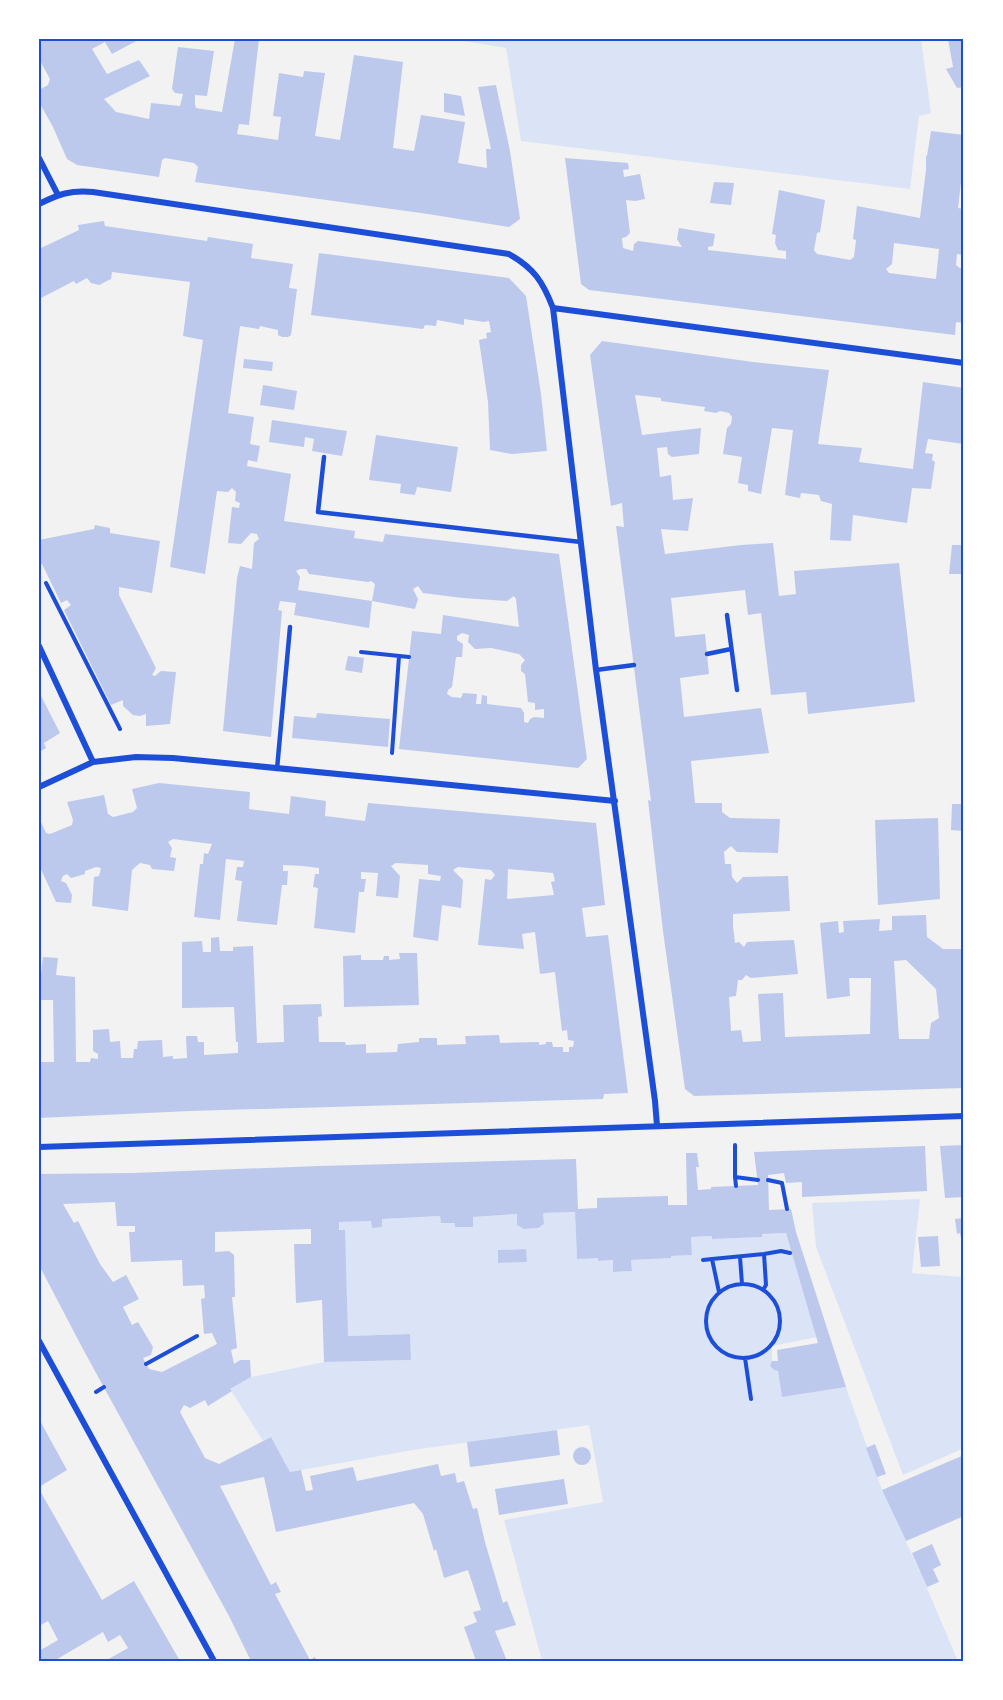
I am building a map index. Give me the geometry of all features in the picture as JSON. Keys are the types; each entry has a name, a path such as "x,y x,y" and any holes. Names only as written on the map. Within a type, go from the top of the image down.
{"street":[{"path":"39,158 58,195"},
{"path":"39,204 58,195 75,191 93,192 509,254 524,262 539,278 553,308 596,670 656,1101 657,1126"},
{"path":"553,308 964,363"},
{"path":"39,646 93,762"},
{"path":"39,787 93,762 136,757 173,758 277,770 615,801"},
{"path":"39,1147 964,1116"},
{"path":"39,1341 214,1661"}],"lane":[{"path":"324,457 318,512 581,542"},
{"path":"727,615 737,690"},
{"path":"277,770 290,627"},
{"path":"707,654 731,650"},
{"path":"596,670 634,665"}],"path":[{"path":"46,583 120,729"},
{"path":"361,652 409,657"},
{"path":"392,753 399,656"},
{"path":"735,1145 736,1186"},
{"path":"735,1177 758,1180"},
{"path":"768,1180 782,1184 787,1209"},
{"path":"703,1260 781,1251 790,1254"},
{"path":"763,1290 766,1285 764,1254"},
{"path":"740,1257 742,1284"},
{"path":"712,1259 719,1292"},
{"path":"742,1284 750,1284 763,1290 772,1298 778,1309 780,1321 772,1346 755,1356 745,1358 723,1352 714,1344 706,1323 707,1312 719,1292 742,1284"},
{"path":"146,1364 197,1336"},
{"path":"745,1358 751,1399"},
{"path":"96,1392 104,1387"}],"shaded area":[{"path":"451,39 921,39 931,113 919,116 910,189 521,141 506,48"},
{"path":"920,1199 912,1273 964,1277 964,1448 903,1475 816,1247 812,1203"},
{"path":"575,1212 577,1258 613,1260 613,1272 632,1271 631,1260 692,1255 691,1237 712,1236 713,1239 762,1237 762,1234 786,1233 817,1337 772,1346 770,1366 778,1371 782,1397 846,1387 882,1490 958,1661 542,1661 504,1520 603,1502 589,1425 413,1450 290,1472 271,1437 263,1441 230,1389 251,1377 324,1362 411,1360 410,1334 348,1336 339,1222 371,1221 372,1227 382,1227 382,1219 440,1216 441,1223 455,1223 456,1227 473,1227 473,1217 517,1214 517,1225 530,1229 543,1224 543,1213","holes":["526,1249 526,1262 499,1263 498,1250"]}],"building":[{"path":"39,39 140,39 112,54 105,42 92,49 107,74 139,60 150,76 104,99 116,112 149,119 151,103 180,106 183,94 175,93 172,89 178,47 214,51 207,96 195,95 195,104 196,108 222,112 235,39 259,39 249,125 239,124 237,134 278,140 281,117 273,116 279,73 303,77 304,71 325,73 315,136 340,140 354,55 403,62 393,148 414,151 421,115 465,122 458,163 487,168 486,149 491,149 478,87 496,85 510,151 520,219 509,227 195,182 198,167 194,163 165,158 162,160 159,177 77,165 67,159 39,102 39,90 48,85 50,79 39,59"},
{"path":"948,39 964,39 964,87 957,88 946,69 953,67"},
{"path":"444,93 461,96 465,116 444,112"},
{"path":"931,131 964,135 964,157 958,208 964,209 964,255 957,254 956,265 964,269 964,323 956,322 955,335 589,290 581,284 565,158 628,163 629,169 623,170 624,177 640,174 645,199 626,200 630,233 622,238 623,248 633,251 634,244 638,241 682,247 677,239 679,228 715,234 713,246 708,247 708,250 786,259 786,251 778,250 775,243 776,235 772,234 779,190 825,200 820,232 817,233 814,250 817,254 850,260 854,257 856,240 853,239 857,206 920,218","holes":["894,243 939,249 936,279 889,273 886,269 892,264"]},
{"path":"714,182 734,183 731,205 710,203"},
{"path":"104,221 105,226 207,241 208,237 253,244 251,258 293,264 289,288 297,289 291,335 282,337 278,335 278,330 260,326 259,329 240,326 228,413 254,417 250,444 260,446 257,462 248,460 247,466 291,474 284,521 355,531 354,538 383,542 385,534 559,554 587,759 578,768 399,749 412,631 441,634 443,615 519,627 514,596 507,601 463,598 423,593 418,586 413,589 418,599 415,609 372,601 369,628 294,615 296,603 280,601 278,610 282,611 271,737 223,731 237,578 240,566 252,569 254,543 259,539 257,534 251,533 241,544 228,543 232,507 239,508 240,503 235,501 236,492 232,488 228,492 217,491 205,574 170,567 203,340 183,336 190,282 112,272 111,279 99,285 91,283 87,278 76,284 74,281 39,299 39,249 79,230 78,225","holes":["300,569 306,569 309,574 371,581 375,584 372,601 298,590 300,577 296,571","462,633 469,635 468,642 475,649 491,648 519,654 525,660 521,665 521,671 525,674 528,702 535,703 535,710 544,709 544,718 534,717 528,723 524,722 524,713 521,708 487,704 487,696 482,695 481,704 476,704 477,694 463,693 461,698 447,694 452,687 456,657 462,657 463,644 457,640 457,636"]},
{"path":"319,253 509,278 526,296 547,451 512,454 490,450 488,402 479,340 487,338 486,333 491,332 489,321 464,319 464,325 437,320 436,326 425,325 423,329 311,315"},
{"path":"602,341 829,370 818,444 862,448 859,462 913,469 923,382 964,388 964,444 928,439 925,453 933,454 932,460 935,462 931,489 912,488 907,523 853,515 851,541 830,540 832,504 821,501 819,495 801,493 800,498 785,495 793,430 772,428 761,494 748,491 748,485 738,483 742,457 723,454 727,428 731,424 732,417 729,413 704,411 705,407 635,395 642,435 701,428 699,454 672,457 668,454 667,447 657,448 660,477 671,475 673,500 693,498 688,531 661,529 665,554 773,543 779,596 796,594 794,571 899,563 915,702 808,714 806,692 771,695 761,613 748,615 745,590 671,598 675,637 705,634 709,674 680,678 684,717 761,708 769,753 691,761 695,803 722,803 722,812 730,818 780,819 778,853 737,852 731,846 724,852 725,864 731,864 732,877 737,883 743,877 788,876 790,911 733,914 733,926 735,943 739,942 744,947 747,942 794,940 798,974 751,978 746,975 742,980 738,980 736,996 729,997 731,1031 741,1030 743,1042 761,1041 758,994 783,993 785,1037 870,1034 871,978 849,978 850,996 827,999 820,923 838,921 839,933 844,932 843,921 880,919 879,931 892,930 892,916 926,915 927,937 943,949 964,949 964,1088 694,1096 685,1089 663,931 648,800 651,801 616,526 624,527 622,503 611,506 590,355","holes":["906,960 936,989 939,1018 931,1023 929,1039 899,1039 894,961"]},
{"path":"244,359 273,362 272,371 243,368"},
{"path":"263,385 297,391 294,410 260,405"},
{"path":"272,420 347,431 342,456 312,451 314,439 305,437 304,447 269,442"},
{"path":"376,435 458,447 451,492 417,487 415,495 400,493 401,484 369,480"},
{"path":"95,525 110,528 110,533 160,541 152,593 119,587 119,595 156,668 152,675 155,676 161,671 176,672 170,724 146,726 146,714 133,715 123,706 123,700 111,705 64,610 71,605 67,600 61,603 42,564 39,565 39,540 94,529"},
{"path":"952,545 964,545 964,574 949,574"},
{"path":"348,656 364,658 362,673 345,670"},
{"path":"39,692 60,733 44,743 46,748 39,752"},
{"path":"317,713 390,719 388,747 292,738 294,716 316,718"},
{"path":"159,783 250,792 249,809 289,814 291,796 326,801 325,816 365,821 368,803 596,823 605,905 582,908 586,937 608,935 628,1093 604,1094 603,1099 190,1111 39,1118 39,1062 54,1062 53,1000 39,1000 39,974 41,974 43,957 58,958 56,975 75,977 76,1062 90,1062 91,1058 98,1059 98,1054 93,1051 93,1030 109,1029 110,1042 120,1041 121,1058 133,1058 138,1041 162,1040 163,1057 187,1058 186,1036 197,1036 198,1042 204,1042 204,1055 238,1053 234,1007 182,1008 182,942 202,941 203,952 211,952 211,938 219,937 220,951 233,951 233,947 253,946 257,1043 284,1042 283,1005 321,1004 322,1016 318,1017 319,1042 345,1042 346,1045 366,1044 366,1053 397,1052 398,1044 419,1042 419,1038 437,1038 437,1045 466,1044 465,1036 499,1035 500,1043 539,1042 539,1045 552,1042 553,1047 563,1047 563,1052 569,1052 569,1047 573,1047 574,1041 568,1040 567,1030 562,1031 555,972 540,974 535,932 522,934 524,949 478,945 485,879 491,880 495,875 491,870 458,867 453,870 463,880 461,908 442,905 438,941 413,937 419,879 440,881 441,876 428,874 428,865 396,863 391,866 400,876 398,898 376,896 378,873 361,872 361,879 366,879 364,892 359,892 355,933 314,928 318,888 313,887 315,874 319,874 319,868 303,866 283,865 283,871 288,871 287,885 282,885 277,925 237,921 242,881 235,880 237,867 243,867 244,861 226,859 220,920 194,917 200,864 203,864 204,853 208,854 212,844 173,839 168,842 172,848 170,857 176,858 174,871 152,869 150,865 140,863 132,870 128,911 92,906 94,877 99,876 101,868 96,867 85,871 85,874 71,878 67,874 63,876 61,881 66,883 72,895 71,903 56,902 39,865 39,818 46,833 50,834 72,825 73,820 67,802 104,795 108,814 113,817 133,812 137,808 132,789","holes":["508,869 553,873 555,881 551,882 554,895 507,899"]},
{"path":"952,804 964,804 964,831 951,830"},
{"path":"938,818 940,899 878,905 875,820"},
{"path":"399,953 417,953 419,1005 344,1007 343,956 361,955 361,960 383,960 384,956 389,956 389,960 400,959"},
{"path":"964,1145 964,1197 945,1198 940,1146"},
{"path":"925,1146 927,1191 802,1197 802,1182 786,1183 784,1173 768,1175 769,1210 791,1209 796,1232 846,1387 782,1397 778,1371 770,1366 772,1361 778,1361 777,1350 818,1343 786,1233 762,1234 762,1237 712,1239 712,1236 691,1237 692,1255 631,1260 632,1271 613,1272 613,1260 577,1259 575,1212 543,1213 544,1224 538,1228 524,1229 517,1225 517,1214 473,1217 473,1227 455,1227 455,1223 441,1223 440,1216 382,1219 382,1227 372,1228 371,1221 339,1222 339,1230 345,1230 348,1336 410,1334 411,1360 324,1362 322,1300 296,1303 294,1244 311,1244 311,1229 215,1232 215,1252 229,1251 234,1255 235,1297 232,1297 237,1348 231,1350 234,1364 240,1360 250,1360 251,1377 208,1406 205,1400 190,1408 184,1405 180,1412 205,1458 219,1464 271,1437 290,1472 301,1470 306,1491 313,1490 310,1476 353,1467 357,1481 438,1464 441,1476 455,1473 457,1483 464,1481 473,1509 477,1508 503,1603 507,1601 516,1625 495,1631 507,1661 476,1661 464,1627 477,1622 473,1612 481,1610 468,1570 444,1578 423,1514 414,1503 276,1532 264,1477 220,1486 271,1585 276,1582 281,1592 275,1594 310,1660 315,1657 317,1661 251,1661 229,1616 39,1265 39,1174 576,1159 578,1209 597,1208 597,1198 668,1196 668,1205 687,1205 686,1153 697,1153 698,1190 711,1189 711,1187 758,1185 754,1152","holes":["115,1202 117,1226 135,1226 135,1232 129,1232 131,1262 182,1260 183,1286 204,1285 205,1298 201,1299 204,1334 212,1333 217,1344 162,1372 149,1369 143,1358 151,1355 153,1347 138,1322 132,1325 123,1307 139,1299 126,1275 113,1282 100,1264 78,1221 74,1223 63,1204"]},
{"path":"964,1218 963,1248 960,1233 957,1234 955,1219"},
{"path":"938,1236 940,1266 921,1267 918,1237"},
{"path":"526,1249 527,1262 498,1263 498,1250"},
{"path":"39,1419 67,1470 39,1487"},
{"path":"557,1430 560,1455 470,1467 467,1442"},
{"path":"875,1444 886,1474 877,1477 866,1448"},
{"path":"578,1447 586,1447 591,1452 589,1463 578,1465 573,1460 573,1452"},
{"path":"964,1455 964,1516 906,1541 882,1490"},
{"path":"564,1479 568,1504 499,1515 495,1489"},
{"path":"39,1489 102,1600 134,1581 180,1661 105,1661 128,1648 120,1635 108,1642 103,1632 54,1661 39,1661 39,1651 58,1640 48,1621 39,1626"},
{"path":"932,1544 941,1565 933,1569 939,1582 927,1587 912,1553"}]}
